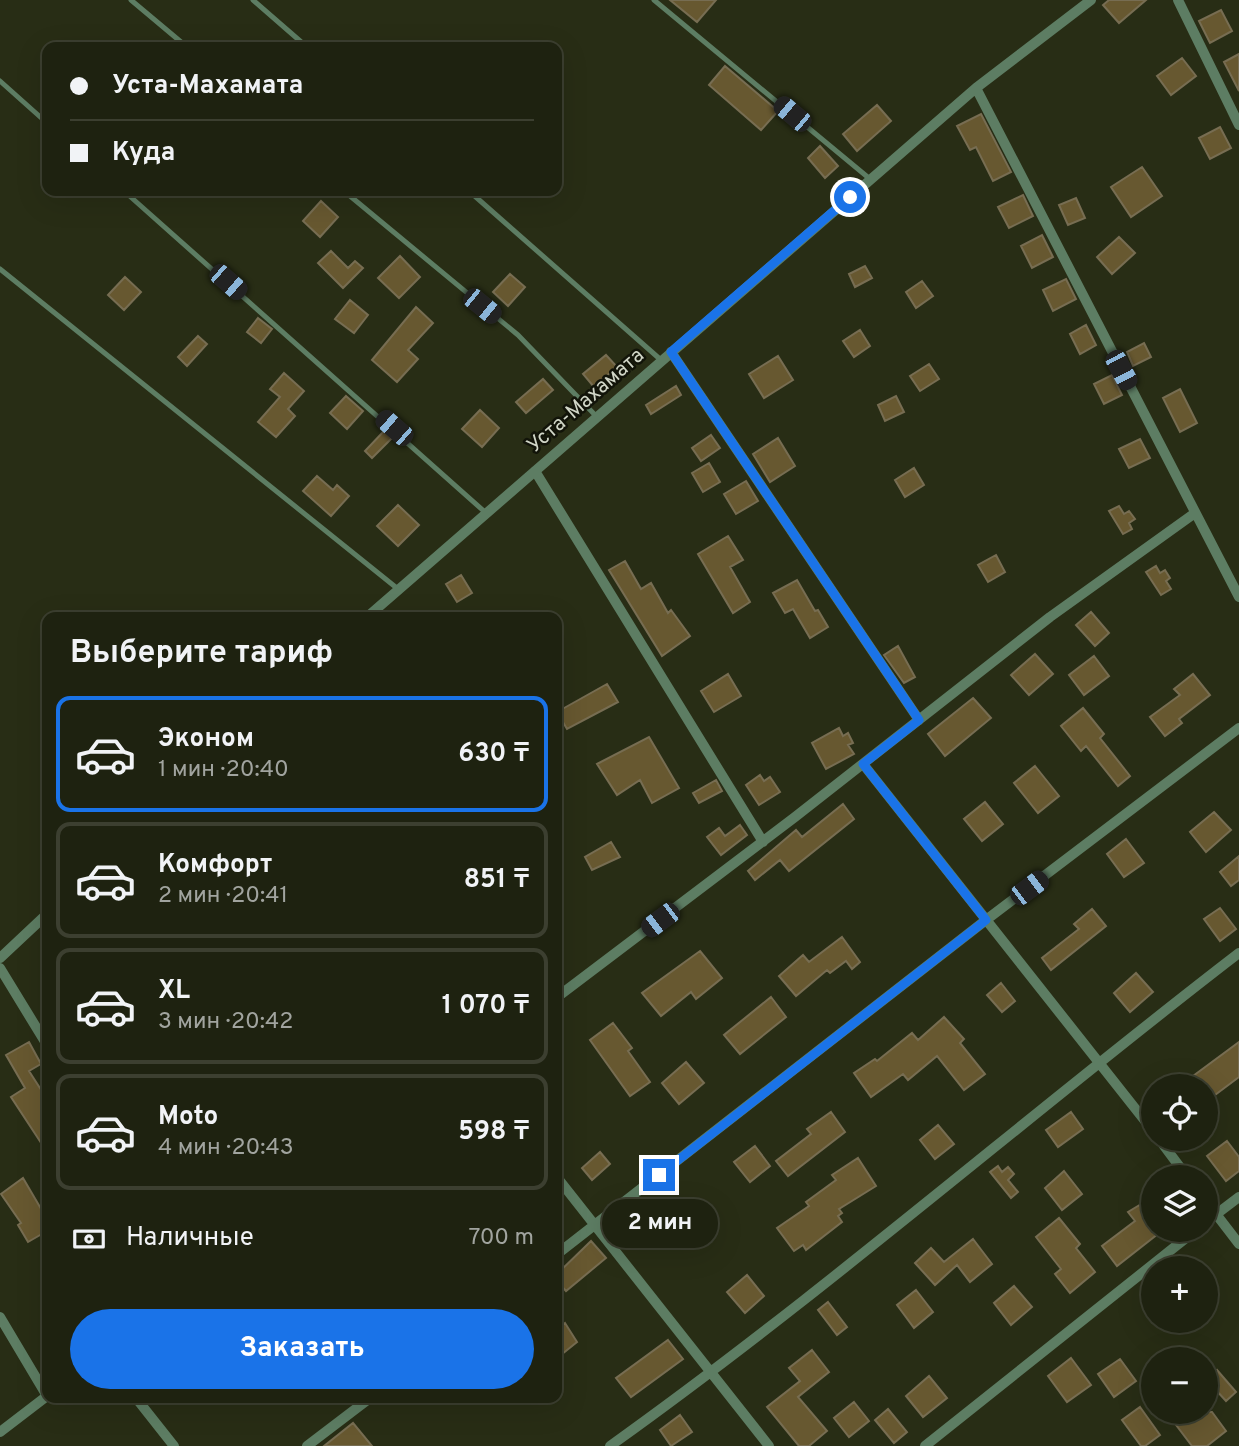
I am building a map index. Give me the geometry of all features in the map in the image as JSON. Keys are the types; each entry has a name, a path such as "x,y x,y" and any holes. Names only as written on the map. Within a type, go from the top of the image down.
{"street":[{"name":"Уста-Махамата","path":"373,612 976,88 1091,0"},
{"path":"1178,0 1239,125"},
{"path":"976,88 1239,597"},
{"path":"671,352 919,720"},
{"path":"535,471 763,842"},
{"path":"562,993 763,842 1049,617 1195,513"},
{"path":"562,1250 986,920 1239,728"},
{"path":"863,764 1141,1115"},
{"path":"0,958 42,919"},
{"path":"610,1446 711,1374 1099,1060 1239,953"},
{"path":"0,968 42,1037"},
{"path":"562,1184 769,1446"},
{"path":"1218,1212 1239,1196"},
{"path":"1218,1217 1239,1244"},
{"path":"925,1446 1181,1242"},
{"path":"0,1317 42,1388"},
{"path":"0,1432 42,1400"},
{"path":"140,1403 174,1446"},
{"path":"307,1446 363,1403"}],"lane":[{"path":"131,0 181,42"},
{"path":"253,0 301,42"},
{"path":"654,0 870,179"},
{"path":"0,81 42,119"},
{"path":"130,196 486,513"},
{"path":"350,196 518,335 597,417"},
{"path":"475,196 662,361"},
{"path":"0,269 398,589"}],"building":[{"path":"670,0 716,0 697,22"},
{"path":"1109,0 1146,0 1119,23 1103,5"},
{"path":"1221,10 1232,31 1210,43 1199,21"},
{"path":"1239,54 1239,91 1224,62"},
{"path":"1182,58 1196,76 1171,95 1157,76"},
{"path":"725,66 778,111 761,130 709,85"},
{"path":"877,105 891,121 857,151 843,134"},
{"path":"981,114 1011,172 993,181 976,147 970,150 957,126"},
{"path":"1220,127 1231,148 1210,159 1199,138"},
{"path":"820,146 838,166 825,178 808,158"},
{"path":"1142,167 1162,196 1131,217 1111,187"},
{"path":"1023,195 1033,216 1009,228 998,207"},
{"path":"1076,198 1085,218 1068,225 1059,205"},
{"path":"321,201 338,217 320,237 303,221"},
{"path":"1042,235 1053,257 1032,268 1021,246"},
{"path":"1119,237 1135,253 1112,274 1097,257"},
{"path":"331,251 348,268 355,261 363,268 343,288 318,263"},
{"path":"400,256 420,277 399,298 378,278"},
{"path":"865,266 872,278 855,287 849,274"},
{"path":"510,274 525,287 508,306 493,292"},
{"path":"125,277 141,292 124,310 108,295"},
{"path":"1066,279 1076,299 1053,311 1043,290"},
{"path":"922,281 933,296 916,308 906,292"},
{"path":"350,300 368,315 354,333 335,319"},
{"path":"416,307 433,323 408,350 418,359 397,382 372,360"},
{"path":"258,318 272,329 261,343 247,332"},
{"path":"1086,325 1096,345 1080,354 1070,334"},
{"path":"860,330 870,346 854,357 843,341"},
{"path":"198,336 207,344 187,366 178,357"},
{"path":"1144,343 1151,357 1133,366 1127,352"},
{"path":"606,355 617,367 594,387 583,374"},
{"path":"778,356 793,380 764,398 749,374"},
{"path":"929,364 939,379 920,391 910,376"},
{"path":"284,373 304,391 288,409 295,416 276,437 258,422 280,397 270,389"},
{"path":"1112,375 1122,395 1104,404 1094,384"},
{"path":"543,379 553,390 526,413 516,402"},
{"path":"676,386 681,395 651,414 646,405"},
{"path":"1180,389 1197,423 1180,432 1163,398"},
{"path":"346,396 363,411 347,429 330,413"},
{"path":"896,396 904,412 885,421 878,405"},
{"path":"480,410 499,428 482,447 462,429"},
{"path":"385,430 393,437 372,458 365,451"},
{"path":"711,435 720,448 701,461 692,448"},
{"path":"778,438 795,466 770,482 753,454"},
{"path":"1140,439 1150,458 1129,468 1119,449"},
{"path":"709,463 720,482 703,492 692,473"},
{"path":"914,468 924,485 905,497 895,480"},
{"path":"317,476 333,490 337,485 349,496 331,516 303,491"},
{"path":"746,481 758,501 736,514 724,494"},
{"path":"398,505 419,525 398,546 377,526"},
{"path":"1119,506 1124,514 1129,511 1135,519 1129,523 1132,529 1123,534 1109,511"},
{"path":"728,536 743,560 730,567 750,602 733,613 698,554"},
{"path":"996,555 1005,572 988,582 978,565"},
{"path":"625,561 641,589 651,583 668,613 671,610 690,636 662,656 609,570"},
{"path":"1156,566 1160,573 1165,570 1170,578 1166,581 1171,589 1161,595 1146,572"},
{"path":"461,575 472,593 457,602 446,584"},
{"path":"797,580 828,627 810,638 793,609 785,613 773,593"},
{"path":"1091,612 1109,633 1095,646 1076,625"},
{"path":"898,646 915,677 904,683 884,655"},
{"path":"1035,654 1053,674 1029,695 1011,675"},
{"path":"1094,656 1109,676 1084,695 1069,675"},
{"path":"728,674 741,696 714,712 701,691"},
{"path":"1193,674 1210,695 1179,719 1182,723 1165,736 1150,717 1180,695 1174,689"},
{"path":"607,684 618,702 567,729 562,720 562,709"},
{"path":"973,698 991,718 945,756 928,734"},
{"path":"1083,708 1104,734 1100,738 1130,776 1118,786 1086,746 1081,751 1061,726"},
{"path":"839,728 843,736 848,733 853,743 848,745 854,754 826,769 812,743"},
{"path":"649,737 679,788 652,803 640,780 617,795 597,764"},
{"path":"1035,766 1059,796 1038,813 1014,783"},
{"path":"760,775 764,781 770,777 780,792 759,805 746,785"},
{"path":"716,780 722,791 699,803 693,793"},
{"path":"985,802 1003,824 982,841 964,819"},
{"path":"843,804 854,819 789,871 780,860 755,880 748,871 796,830 802,837"},
{"path":"1214,812 1231,830 1206,852 1190,832"},
{"path":"740,825 747,835 721,855 707,837 719,828 725,836"},
{"path":"1126,839 1144,863 1124,877 1107,854"},
{"path":"611,842 620,857 592,870 585,857"},
{"path":"1239,856 1239,880 1231,886 1220,872"},
{"path":"1220,908 1236,929 1220,941 1204,919"},
{"path":"1092,909 1106,926 1051,970 1042,958 1079,929 1074,924"},
{"path":"842,937 860,962 852,969 846,961 830,973 827,970 796,996 779,976 803,955 809,962"},
{"path":"700,951 722,978 696,999 691,992 661,1016 642,993"},
{"path":"1136,973 1153,992 1130,1012 1114,993"},
{"path":"1001,983 1015,1001 1002,1012 987,995"},
{"path":"771,997 786,1017 740,1054 724,1035"},
{"path":"944,1017 964,1039 960,1043 985,1074 964,1090 937,1056 908,1080 903,1074 871,1097 854,1073 875,1059 877,1061 912,1033 918,1040"},
{"path":"613,1023 632,1048 628,1051 650,1082 630,1096 590,1040"},
{"path":"29,1042 41,1064 29,1071 42,1091 42,1144 11,1097 25,1088 6,1055"},
{"path":"1239,1042 1239,1077 1218,1093 1218,1074 1196,1074"},
{"path":"686,1062 704,1083 679,1104 662,1083"},
{"path":"831,1112 845,1132 788,1176 776,1161 811,1134 807,1129"},
{"path":"1071,1112 1083,1129 1058,1147 1046,1130"},
{"path":"938,1125 954,1144 935,1159 920,1140"},
{"path":"1227,1141 1239,1157 1239,1171 1226,1181 1218,1170 1218,1165 1214,1165 1207,1156 1218,1151 1218,1148"},
{"path":"755,1146 770,1166 750,1182 734,1162"},
{"path":"600,1152 610,1164 592,1180 582,1168"},
{"path":"858,1158 876,1186 839,1209 842,1213 838,1216 842,1222 806,1250 803,1245 794,1251 777,1228 809,1206 806,1202 836,1180 832,1175"},
{"path":"998,1166 1002,1172 1008,1167 1014,1174 1008,1180 1018,1192 1011,1198 990,1172"},
{"path":"1064,1171 1082,1194 1062,1210 1045,1188"},
{"path":"23,1178 42,1210 42,1234 28,1242 18,1225 21,1223 1,1194"},
{"path":"1141,1204 1141,1242 1148,1242 1117,1266 1102,1246 1135,1221 1128,1212"},
{"path":"1059,1218 1080,1244 1076,1248 1095,1272 1070,1293 1055,1274 1061,1269 1036,1237"},
{"path":"973,1239 992,1264 970,1282 957,1265 935,1285 915,1263 931,1248 944,1262"},
{"path":"591,1241 606,1258 566,1291 562,1287 562,1269"},
{"path":"747,1275 764,1296 745,1313 727,1292"},
{"path":"1014,1286 1032,1307 1011,1325 994,1303"},
{"path":"916,1290 933,1312 914,1328 897,1305"},
{"path":"828,1302 847,1327 837,1335 818,1310"},
{"path":"565,1323 577,1342 562,1354 562,1326"},
{"path":"668,1340 683,1359 631,1397 616,1378"},
{"path":"812,1350 829,1372 798,1397 827,1431 809,1446 799,1446 767,1407 800,1381 789,1368"},
{"path":"1071,1358 1091,1385 1067,1402 1048,1376"},
{"path":"1120,1359 1136,1381 1114,1397 1098,1374"},
{"path":"1218,1371 1236,1392 1226,1401 1218,1392"},
{"path":"929,1376 947,1398 923,1417 906,1396"},
{"path":"854,1402 869,1421 849,1437 834,1418"},
{"path":"1140,1407 1141,1424 1152,1424 1160,1435 1141,1446 1122,1420"},
{"path":"888,1409 907,1432 894,1443 875,1420"},
{"path":"680,1415 692,1432 671,1446 660,1430"},
{"path":"1218,1420 1226,1431 1207,1446 1192,1446 1175,1424 1218,1424"},
{"path":"353,1423 372,1446 324,1446"}],"route":[{"path":"659,1175 986,920 863,764 919,720 671,352 850,197"}]}
